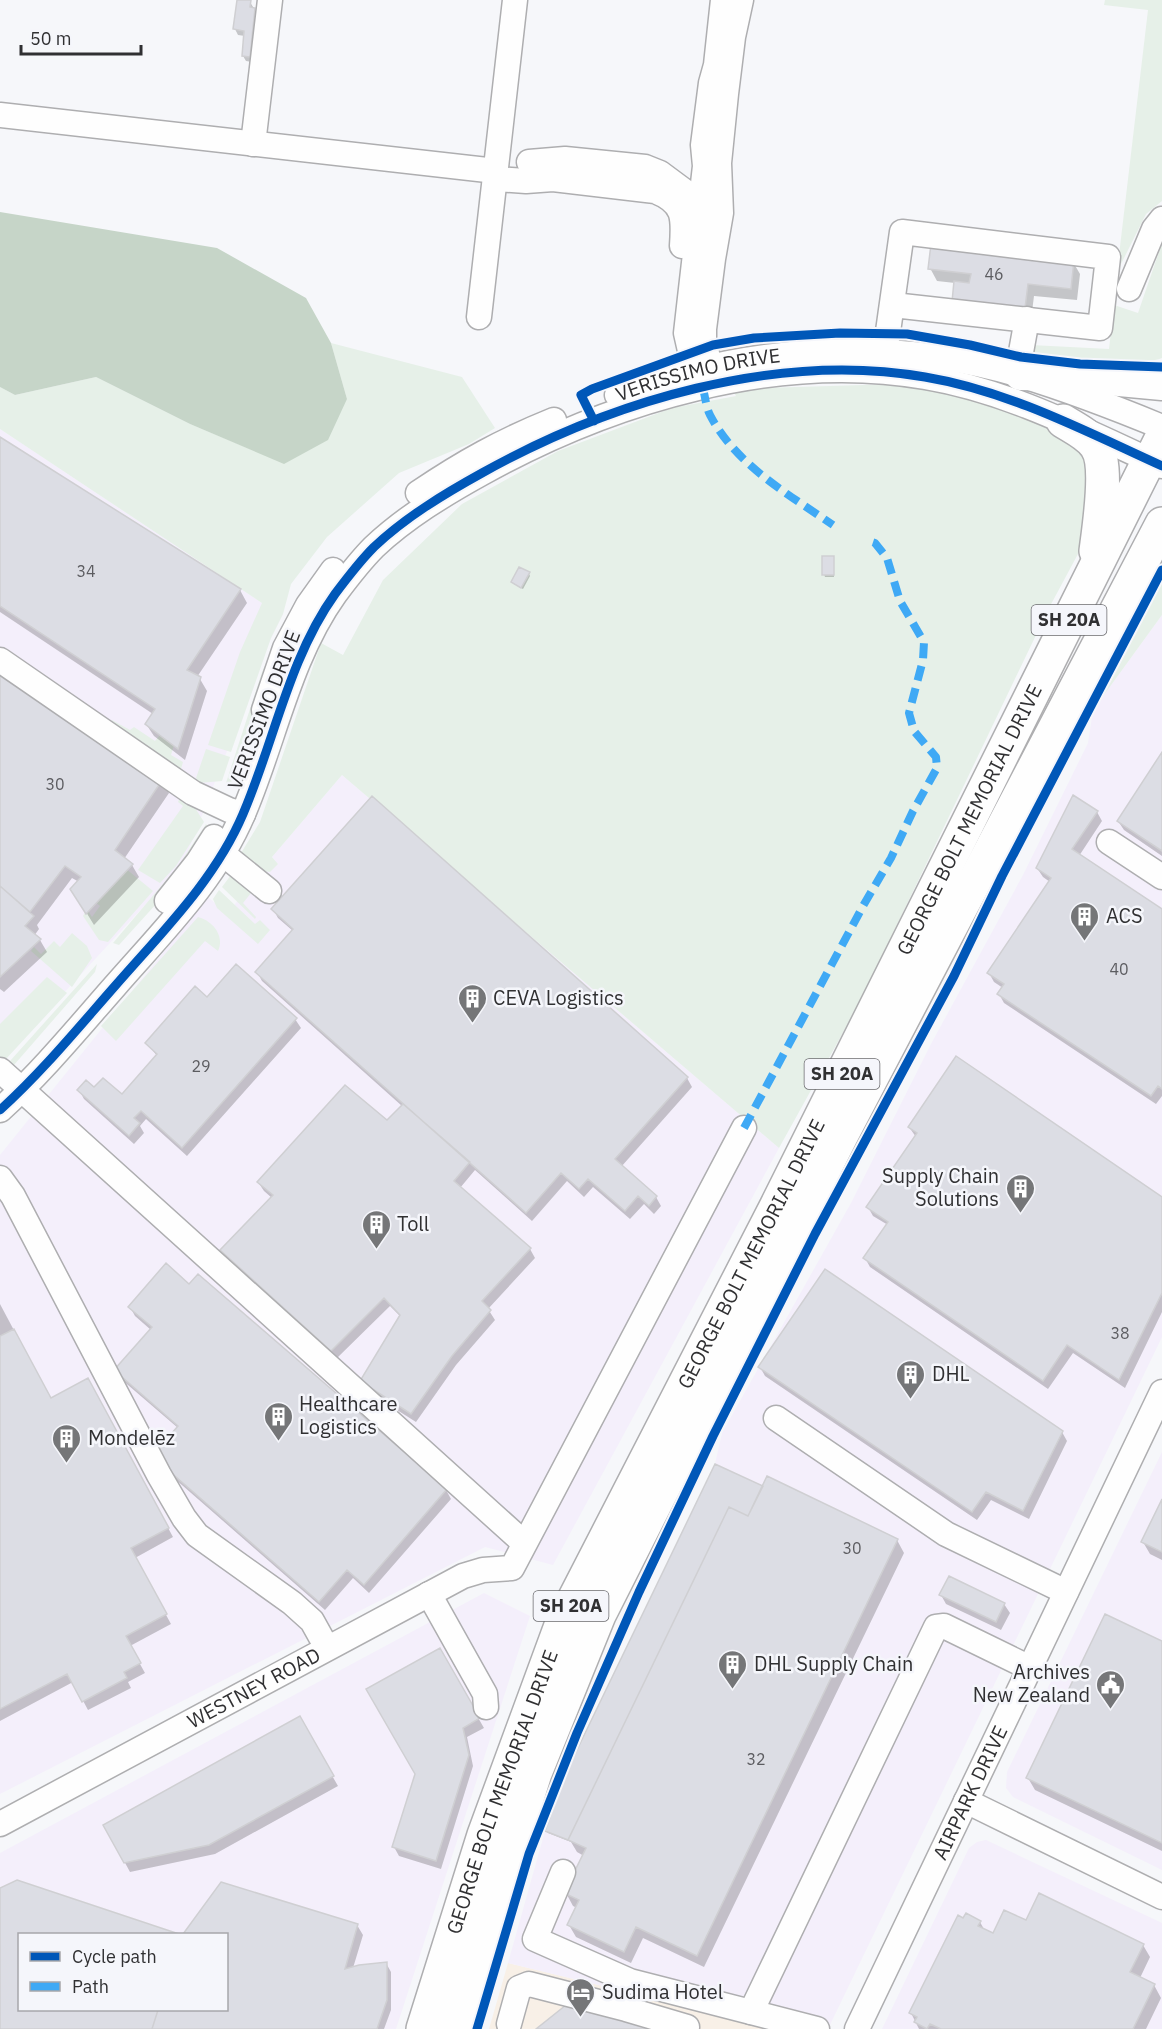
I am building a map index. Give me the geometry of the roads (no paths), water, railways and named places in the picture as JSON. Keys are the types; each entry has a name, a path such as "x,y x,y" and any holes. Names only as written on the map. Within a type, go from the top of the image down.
{"highway":[{"path":"1063,421 1093,441 1101,456 1103,475 1093,571"},
{"name":"GEORGE BOLT MEMORIAL DRIVE","path":"423,2029 484,1835 562,1623 776,1207 1093,571 1158,453"},
{"name":"GEORGE BOLT MEMORIAL DRIVE","path":"454,2029 535,1773 599,1615 841,1137 1159,532"}],"main road":[{"path":"1018,375 1066,376 1162,385"}],"street":[{"path":"253,144 270,0"},
{"path":"479,316 515,0"},
{"path":"704,378 704,329 712,259 711,210 703,144 711,83 735,2"},
{"path":"704,378 687,342 688,316 719,163 735,2"},
{"path":"0,115 496,170 527,171 565,159 645,167 656,171 711,210"},
{"path":"527,171 550,188 651,199 669,211 674,222 677,275 688,316"},
{"path":"1129,289 1154,229 1162,219"},
{"path":"885,353 902,232 1108,257 1100,328 893,305"},
{"path":"1018,375 1027,319"},
{"name":"VERISSIMO DRIVE","path":"704,378 736,361 808,352 885,353 954,360 1018,375 1079,395 1162,428"},
{"name":"VERISSIMO DRIVE","path":"8,1084 178,914 207,878 222,853 236,812 285,648 296,625 341,560 381,520 461,464 510,437 632,389 704,378 838,370 892,372 950,381 996,393 1063,421 1158,453"},
{"path":"0,660 193,793 236,812"},
{"name":"VERISSIMO DRIVE","path":"0,1110 8,1084 180,885 236,812"},
{"path":"1109,842 1162,877"},
{"path":"222,853 269,891"},
{"path":"8,1084 524,1544 744,1128"},
{"path":"0,1178 13,1196 184,1518 197,1535 298,1609 312,1622 327,1648"},
{"name":"AIRPARK DRIVE","path":"857,2029 1162,1392"},
{"path":"776,1418 946,1534 1066,1592"},
{"name":"WESTNEY ROAD","path":"0,1824 463,1576 483,1570 512,1568 524,1544"},
{"path":"429,1594 484,1694 486,1707"},
{"path":"751,2012 936,1627 944,1626 1030,1668"},
{"path":"966,1801 1162,1897"},
{"path":"563,1872 535,1939 630,1981 817,2029"},
{"path":"509,2024 519,1988 529,1984 690,2028"}],"place":[{"name":"ACS","path":"1085,942"},
{"name":"CEVA Logistics","path":"472,1024"},
{"name":"Supply Chain Solutions","path":"1020,1214"},
{"name":"Toll","path":"376,1250"},
{"name":"DHL","path":"911,1400"},
{"name":"Healthcare Logistics","path":"278,1442"},
{"name":"Mondelēz","path":"67,1464"},
{"name":"DHL Supply Chain","path":"733,1690"},
{"name":"Archives New Zealand","path":"1111,1710"},
{"name":"Sudima Hotel","path":"581,2018"}]}
